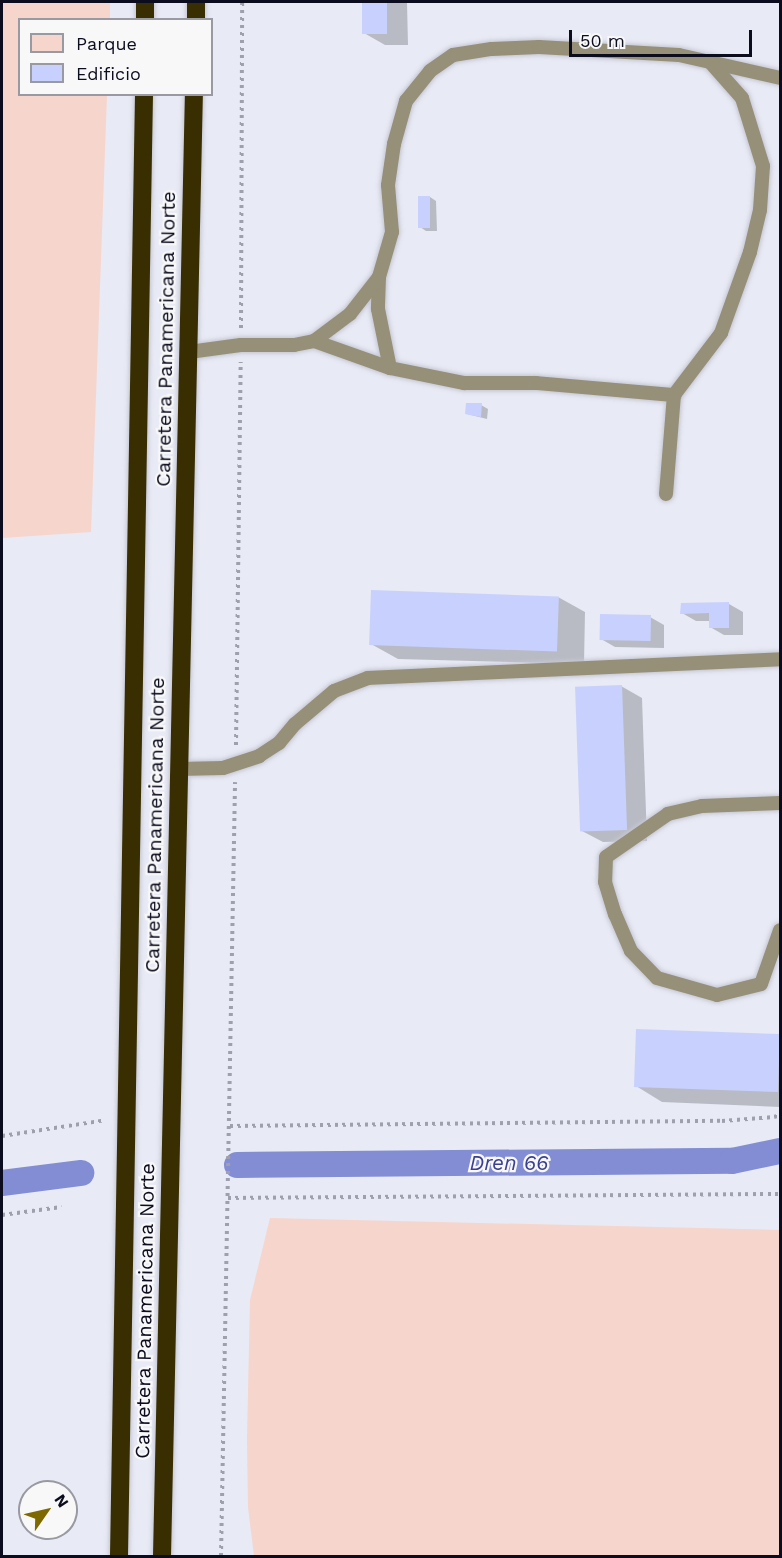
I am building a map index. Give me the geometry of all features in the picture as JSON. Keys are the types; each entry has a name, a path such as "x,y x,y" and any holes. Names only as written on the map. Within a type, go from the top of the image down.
{"highway":[{"path":"145,2 145,18"},
{"path":"196,2 196,18"},
{"name":"Carretera Panamericana Norte","path":"119,1557 144,96"},
{"name":"Carretera Panamericana Norte","path":"162,1557 194,96"}],"lane":[{"path":"390,368 378,309 379,277 392,232 388,185 394,144 406,100 430,71 453,55 492,49 539,47 679,55 780,78"},
{"path":"666,494 674,394 721,333 750,252 760,210 763,166 742,98 710,62"},
{"path":"189,352 241,345 294,345 314,341 350,314 379,277"},
{"path":"314,341 390,368 464,383 536,383 674,394"},
{"path":"179,769 223,768 259,756 279,742 295,724 334,691 368,678 780,659"},
{"path":"780,802 702,806 668,814 606,857 605,882 631,951 657,978 717,995 761,984 780,930"}],"path":[{"path":"230,1126 722,1121 774,1117 780,1114"},
{"path":"2,1136 127,1117"},
{"path":"228,1198 780,1194"},
{"path":"2,1215 61,1207"}],"green space":[{"path":"2,2 110,2 110,18 18,18 18,96 107,96 91,532 2,538"},
{"path":"270,1218 780,1230 780,1556 254,1556 248,1507 250,1300"}],"building":[{"path":"362,2 387,2 387,34 362,34"},
{"path":"418,196 430,196 430,228 418,228"},
{"path":"466,403 482,403 481,417 465,414"},
{"path":"371,590 559,597 557,652 369,645"},
{"path":"729,602 729,628 709,628 709,613 680,614 681,603"},
{"path":"600,614 651,615 651,641 600,640"},
{"path":"622,685 627,830 580,832 575,687"},
{"path":"636,1029 780,1034 778,1092 634,1087"}],"waterway":[{"name":"Dren 66","path":"237,1165 732,1161 780,1151"},
{"name":"Dren 66","path":"2,1183 81,1173"}]}
